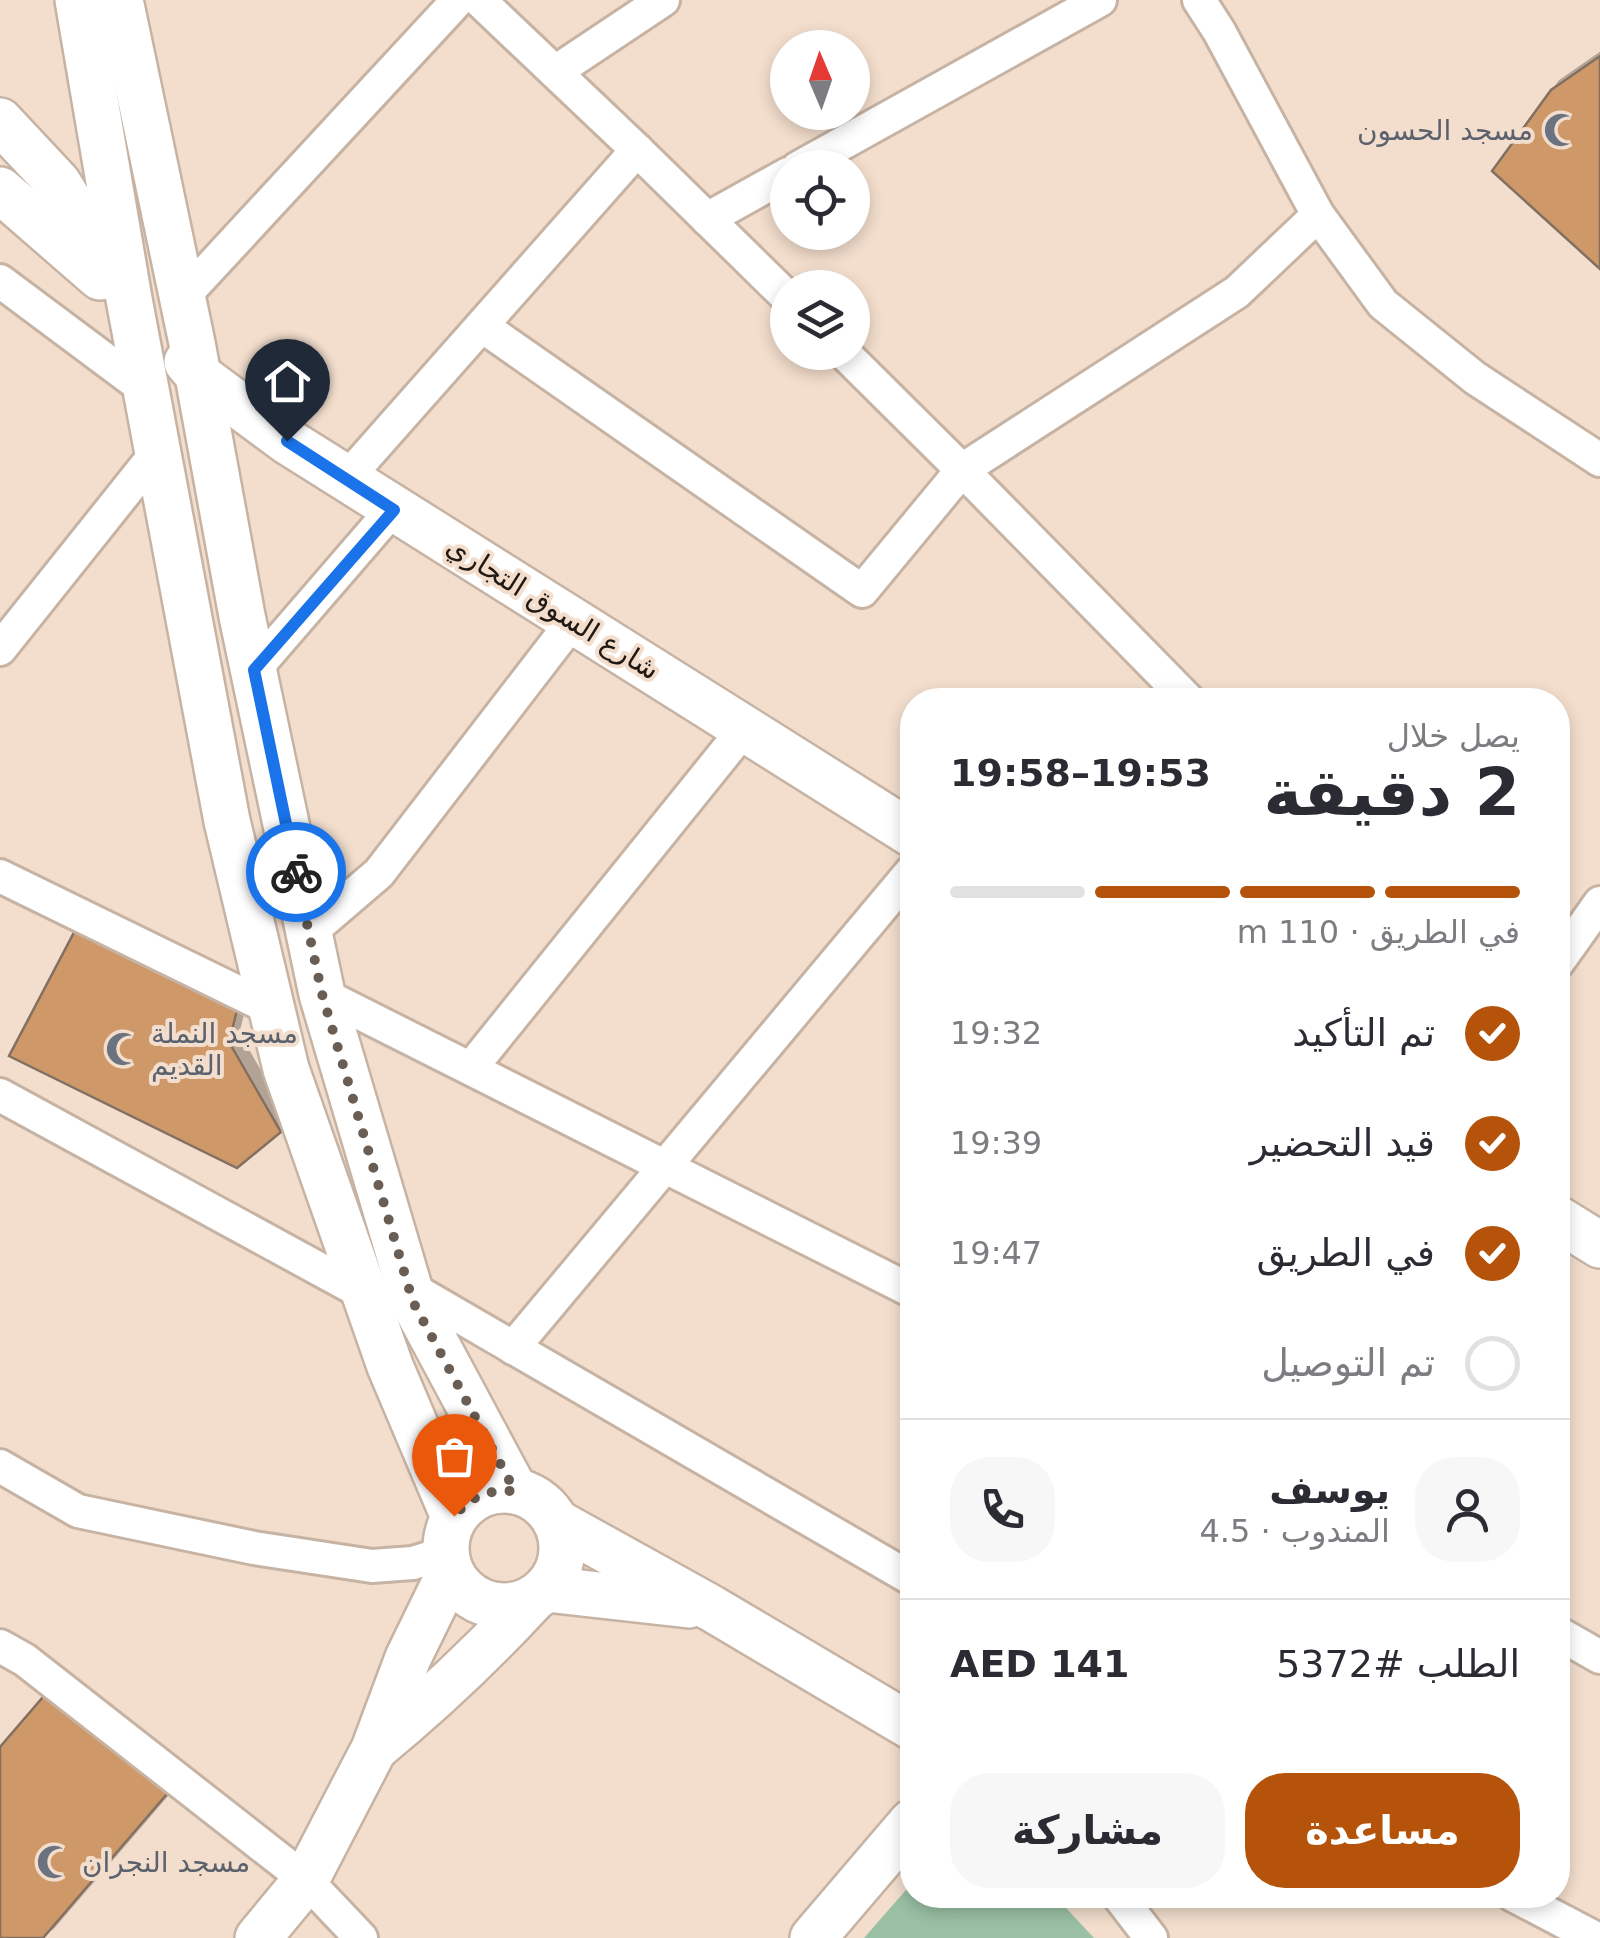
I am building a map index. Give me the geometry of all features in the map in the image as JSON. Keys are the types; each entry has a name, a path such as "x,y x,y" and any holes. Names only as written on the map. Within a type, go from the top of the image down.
{"street":[{"path":"78,0 129,299 228,821 286,1069 390,1366 460,1588 475,1600 494,1606 513,1606 539,1594 711,1608"},
{"path":"120,0 322,994 413,1302 515,1491"},
{"path":"0,190 129,299 183,298 458,0"},
{"path":"480,0 770,280"},
{"path":"555,72 663,0"},
{"path":"830,150 1100,0"},
{"path":"1198,0 1220,32 1318,216 1383,304 1476,378 1600,460"},
{"path":"0,120 58,184 129,299"},
{"path":"346,479 637,150"},
{"path":"706,218 770,184"},
{"path":"482,326 862,592 962,470 1237,292 1318,216"},
{"path":"0,281 146,390"},
{"name":"شارع السوق التجاري","path":"129,299 198,375 287,441 900,826"},
{"path":"861,370 1176,688"},
{"path":"0,649 158,451"},
{"path":"254,670 394,510"},
{"path":"309,933 379,874 573,621"},
{"path":"471,1068 744,728"},
{"path":"0,876 272,1009"},
{"path":"514,1348 900,886"},
{"path":"1570,945 1600,904"},
{"path":"322,994 900,1285"},
{"path":"0,1095 365,1294"},
{"path":"1570,1227 1600,1246"},
{"path":"409,1287 900,1572"},
{"path":"0,1466 78,1512 254,1548 372,1566 413,1562 450,1547"},
{"path":"258,1938 306,1880 374,1749 466,1504 481,1494 498,1490 532,1497 556,1522 562,1539 562,1557 556,1574 498,1637 374,1749"},
{"path":"556,1522 900,1720"},
{"path":"1570,1640 1600,1657"},
{"path":"0,1646 24,1660 306,1880 361,1938"},
{"path":"813,1938 900,1836"},
{"path":"1128,1908 1150,1938"},
{"path":"1538,1908 1594,1938"}],"green space":[{"path":"900,1897 900,1908 1066,1908 1094,1938 864,1938"}],"building":[{"name":"مسجد الحسون","path":"1600,56 1600,269 1492,171 1551,90"},
{"name":"مسجد النملة القديم","path":"79,923 239,1003 229,1042 281,1132 237,1168 9,1056"},
{"name":"مسجد النجران","path":"49,1690 173,1787 43,1938 0,1938 0,1747"}],"way so far":[{"path":"296,872 322,994 413,1302 515,1491 481,1494 454,1516"}],"place":[{"name":"مسجد الحسون","path":"1561,130"},
{"name":"مسجد النملة القديم","path":"123,1049"},
{"name":"مسجد النجران","path":"54,1862"}],"route":[{"path":"287,441 394,510 254,670 296,872"}]}
